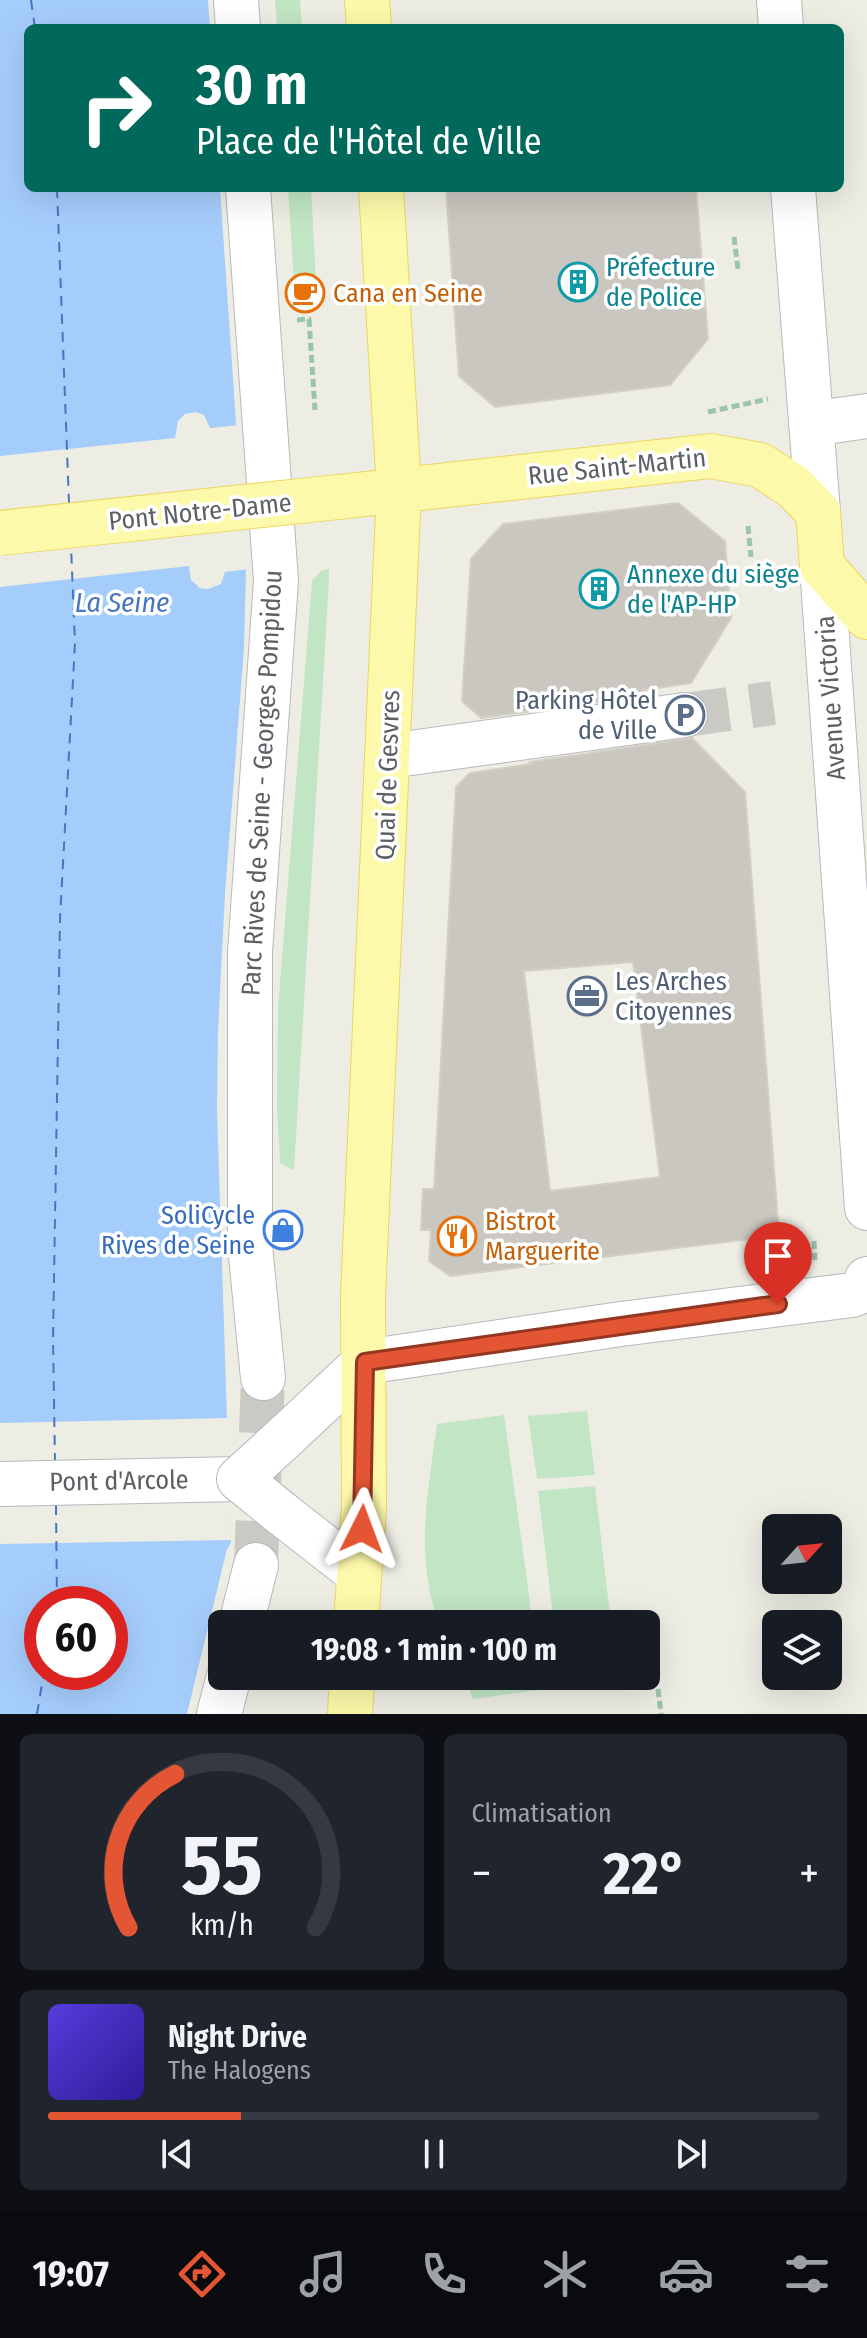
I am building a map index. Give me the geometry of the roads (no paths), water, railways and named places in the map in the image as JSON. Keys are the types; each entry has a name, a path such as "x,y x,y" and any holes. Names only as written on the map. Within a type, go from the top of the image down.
{"main road":[{"path":"367,0 369,24"},
{"name":"Quai de Gesvres","path":"357,1610 364,1506 363,1295 399,490 381,192"},
{"name":"Rue Saint-Martin","path":"399,490 711,456 760,465 794,487 818,512"},
{"name":"Pont Notre-Dame","path":"0,533 399,490"},
{"name":"Avenue Victoria","path":"818,512 822,566"},
{"path":"822,566 867,617"},
{"path":"350,1714 351,1690"}],"street":[{"path":"236,0 238,24"},
{"path":"779,0 781,24"},
{"name":"Parc Rives de Seine - Georges Pompidou","path":"248,192 276,581 250,952 250,1246 263,1378"},
{"name":"Avenue Victoria","path":"793,192 818,512"},
{"path":"811,424 867,416"},
{"name":"Avenue Victoria","path":"822,566 867,1208"},
{"path":"389,756 685,715"},
{"path":"359,1574 239,1479 365,1362 621,1324 852,1295 864,1290 867,1279"},
{"name":"Pont d'Arcole","path":"0,1484 239,1479"},
{"path":"245,1610 256,1565"}],"water":[{"name":"La Seine","path":"0,0 208,0 210,24 24,24 24,192 220,192 246,570 244,648 218,1031 217,1110 231,1543 212,1610 208,1610 208,1627 187,1714 0,1714"}],"tunnel":[{"path":"685,715 773,703"},
{"path":"256,1565 263,1378"}],"place":[{"name":"Préfecture de Police","path":"578,282"},
{"name":"Cana en Seine","path":"305,293"},
{"name":"Annexe du siège de l'AP-HP","path":"599,589"},
{"name":"Parking Hôtel de Ville","path":"685,715"},
{"name":"Les Arches Citoyennes","path":"587,996"},
{"name":"SoliCycle Rives de Seine","path":"283,1230"},
{"name":"Bistrot Marguerite","path":"457,1236"}]}
